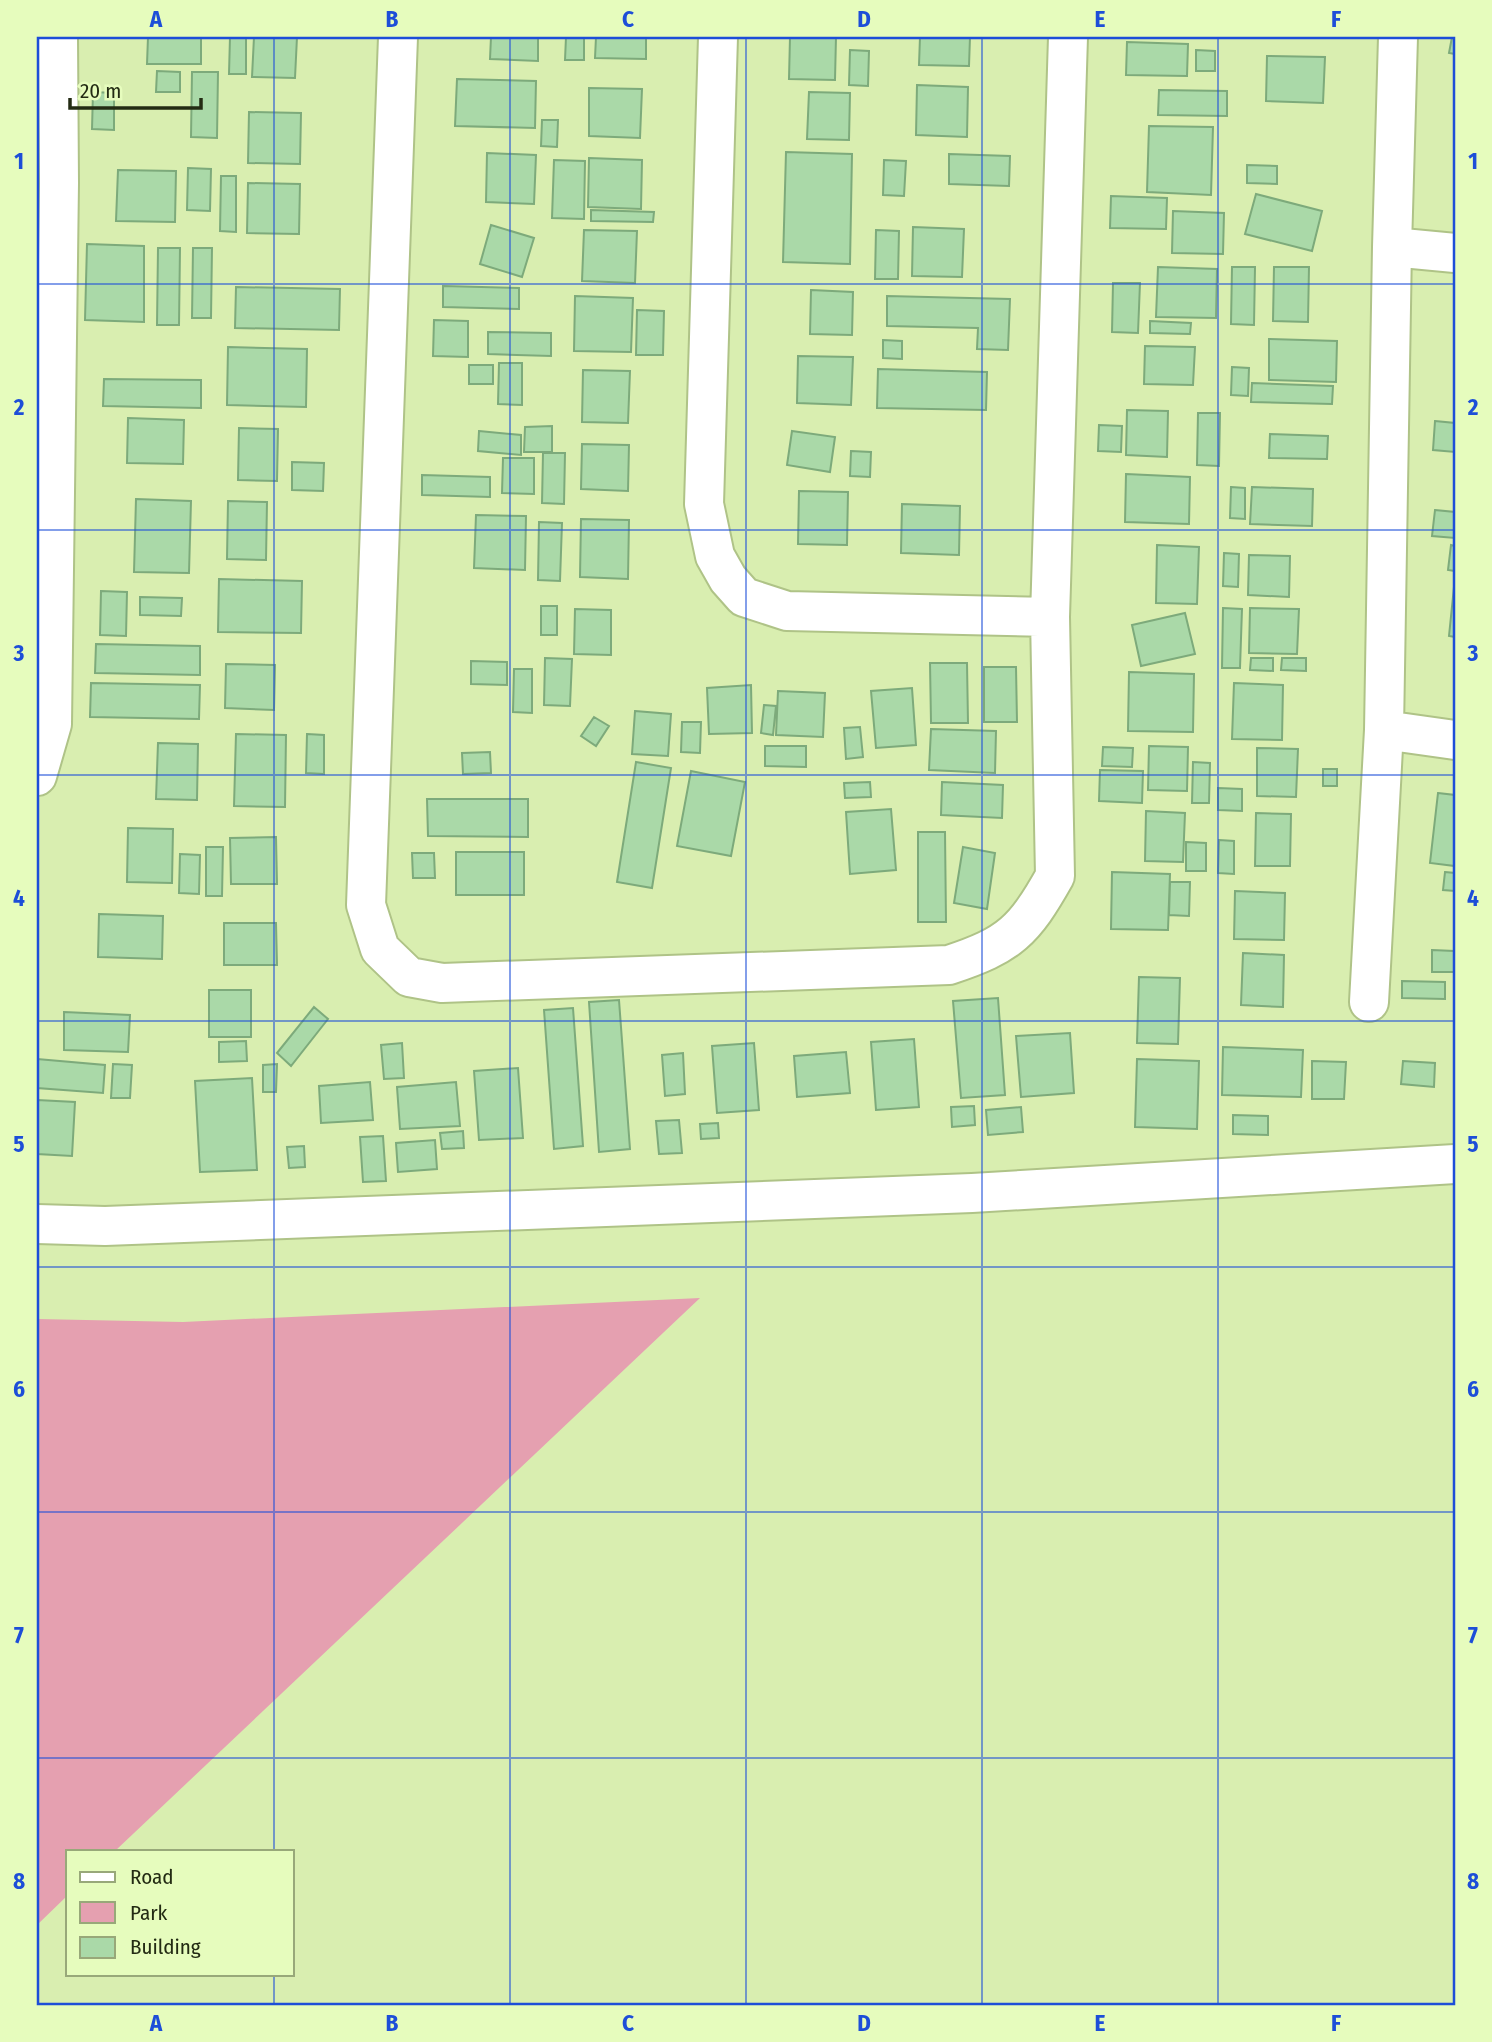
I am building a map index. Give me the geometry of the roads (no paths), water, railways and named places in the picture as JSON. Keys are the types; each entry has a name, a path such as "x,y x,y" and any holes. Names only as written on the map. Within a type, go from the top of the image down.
{"street":[{"path":"37,776 52,724 48,183 58,37"},
{"path":"398,37 366,905 380,949 409,977 442,983 949,965 980,955 1010,938 1034,914 1055,876 1050,617 1068,37"},
{"path":"718,37 704,504 715,556 728,579 744,597 787,611 1050,617"},
{"path":"1369,1002 1384,730 1398,37"},
{"path":"1392,247 1455,253"},
{"path":"1384,730 1455,740"},
{"path":"37,1224 105,1226 972,1193 1455,1164"}]}
